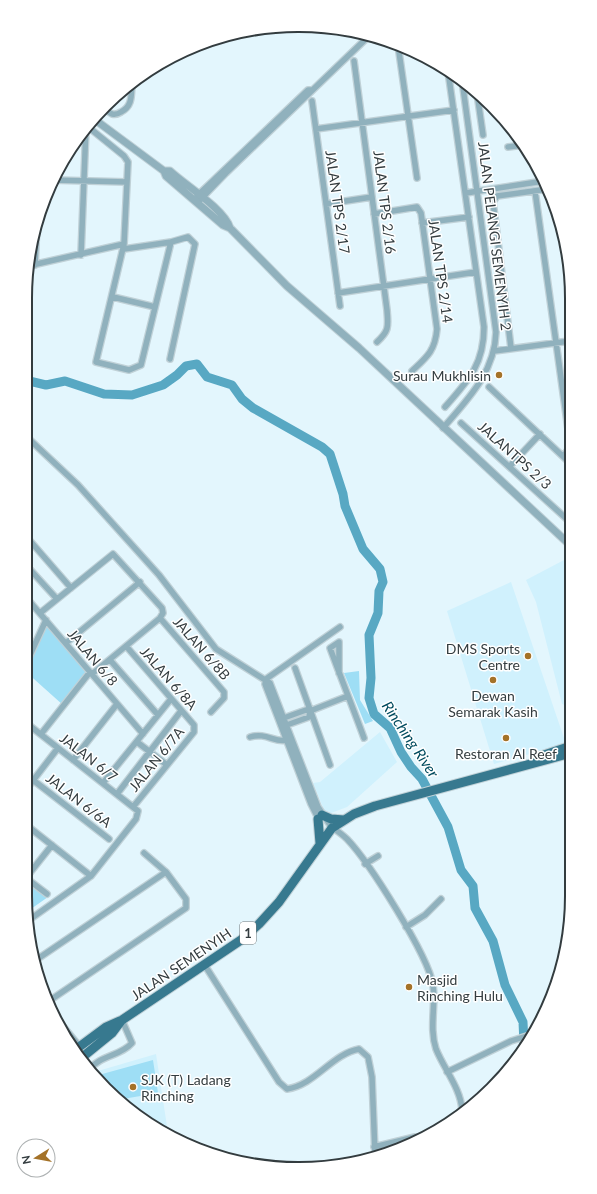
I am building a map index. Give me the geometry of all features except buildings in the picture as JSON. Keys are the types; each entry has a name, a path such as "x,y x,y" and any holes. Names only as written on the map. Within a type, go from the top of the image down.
{"main road":[{"path":"460,782 565,750"},
{"name":"JALAN SEMENYIH","path":"79,1047 106,1027 122,1020 241,940 259,924 279,902 320,843 344,820 354,814 375,806 437,788 554,759 565,752"},
{"name":"1","path":"554,759 565,757"},
{"name":"JALAN SEMENYIH","path":"313,854 333,829 354,814"},
{"path":"320,843 320,817 344,820"},
{"name":"JALAN SEMENYIH","path":"85,1056 112,1033 122,1020"}],"street":[{"path":"199,198 308,90 312,90 364,40"},
{"path":"399,52 417,178"},
{"name":"JALAN TPS 2/16","path":"354,61 388,326 386,333 377,342"},
{"path":"445,407 468,381 476,369 482,352 484,327 449,79"},
{"name":"JALAN PELANGI SEMENYIH 2","path":"443,428 481,382 494,350 496,332 463,89"},
{"path":"108,112 116,115 128,109 131,103 132,91"},
{"name":"JALAN TPS 2/17","path":"312,101 340,306"},
{"path":"478,102 483,135"},
{"path":"316,129 454,110"},
{"path":"99,122 164,171 170,171 175,179 228,220 230,228 287,286 359,348 565,540"},
{"path":"92,130 124,156 128,162 124,247 96,362 130,370 141,365 171,242"},
{"path":"81,255 83,180 86,137"},
{"path":"508,147 517,146"},
{"path":"60,180 127,182"},
{"path":"466,193 538,182"},
{"path":"511,348 493,206 494,199 497,196 542,190"},
{"path":"535,191 565,389"},
{"path":"326,204 372,197"},
{"name":"JALAN TPS 2/14","path":"374,214 417,206 421,212 438,330 436,342 430,353 412,371"},
{"path":"422,223 469,217"},
{"path":"35,256 35,265 124,247 171,242 188,237 195,244 170,359"},
{"path":"338,293 476,272"},
{"path":"113,297 155,307"},
{"path":"494,350 565,341"},
{"path":"489,387 564,456"},
{"name":"JALANTPS 2/3","path":"461,422 565,517"},
{"path":"510,466 540,434"},
{"path":"32,442 78,486 154,569 216,649 266,679"},
{"path":"32,544 70,588"},
{"path":"40,613 114,554 162,608 163,613 160,618 110,660 91,673 40,734"},
{"path":"32,572 56,599"},
{"path":"66,643 140,582"},
{"name":"JALAN 6/8","path":"32,604 143,734"},
{"name":"JALAN 6/8B","path":"160,618 224,692 224,698 211,712"},
{"path":"32,646 46,620"},
{"path":"320,817 282,719 265,684 266,679 340,627"},
{"name":"JALAN 6/8A","path":"126,646 194,726"},
{"path":"110,660 158,715"},
{"path":"295,668 330,765"},
{"path":"339,672 364,738"},
{"path":"282,719 306,710 310,711 348,696"},
{"path":"103,783 172,699"},
{"path":"73,760 117,704"},
{"path":"117,794 182,711"},
{"path":"284,726 309,717 310,711"},
{"name":"JALAN 6/7A","path":"133,806 194,732 194,726"},
{"path":"284,726 286,740 320,817 346,838 365,864 406,927 426,966 433,985 433,1029 436,1048 459,1098 461,1107"},
{"name":"JALAN 6/7","path":"32,728 138,811 136,819 100,864"},
{"path":"250,737 258,734 282,742 286,740"},
{"path":"137,742 167,765"},
{"path":"33,780 58,748"},
{"name":"JALAN 6/6A","path":"33,780 109,839"},
{"path":"32,830 91,876"},
{"path":"32,871 52,846"},
{"path":"52,998 186,908 186,899 166,872 144,853"},
{"path":"365,864 378,856"},
{"path":"80,867 87,869 100,864"},
{"path":"33,917 91,876 100,864"},
{"path":"78,886 82,879 80,867"},
{"path":"40,958 166,872"},
{"path":"32,884 46,894"},
{"path":"406,927 425,915 441,899"},
{"path":"204,964 279,1082 288,1089 298,1087 349,1051 360,1049 368,1057 372,1077 374,1151"},
{"path":"94,1066 102,1058 126,1049 132,1043 122,1020"},
{"path":"447,1072 511,1041 524,1037"},
{"path":"374,1147 407,1139"}],"shaded area":[{"path":"565,561 565,705 562,704 536,602 526,580"},
{"path":"511,582 565,744 494,764 447,611"},
{"path":"47,622 89,672 63,705 32,677 32,655"},
{"path":"359,671 360,700 373,721 365,724 344,673"},
{"path":"380,732 397,762 347,807 326,815 313,783 320,782"},
{"path":"32,884 48,897 33,908"},
{"name":"SJK (T) Ladang Rinching","path":"156,1054 167,1127 136,1107 98,1071"},
{"path":"153,1060 158,1093 126,1098 101,1074"}],"waterway":[{"name":"Rinching River","path":"32,382 46,385 65,381 104,394 132,395 163,385 177,375 186,366 197,364 207,377 232,385 242,399 253,408 322,447 330,454 343,494 345,506 363,549 380,569 383,582 379,591 378,613 369,635 371,678 369,698 374,714 390,728 401,752 411,767 422,779 448,827 461,870 473,886 475,908 493,941 505,985 523,1022 524,1038"}],"place":[{"name":"Surau Mukhlisin","path":"499,375"},
{"name":"DMS Sports Centre","path":"528,656"},
{"name":"Dewan Semarak Kasih","path":"493,680"},
{"name":"Restoran Al Reef","path":"506,738"},
{"name":"Masjid Rinching Hulu","path":"409,987"},
{"name":"SJK (T) Ladang Rinching","path":"133,1087"}]}
